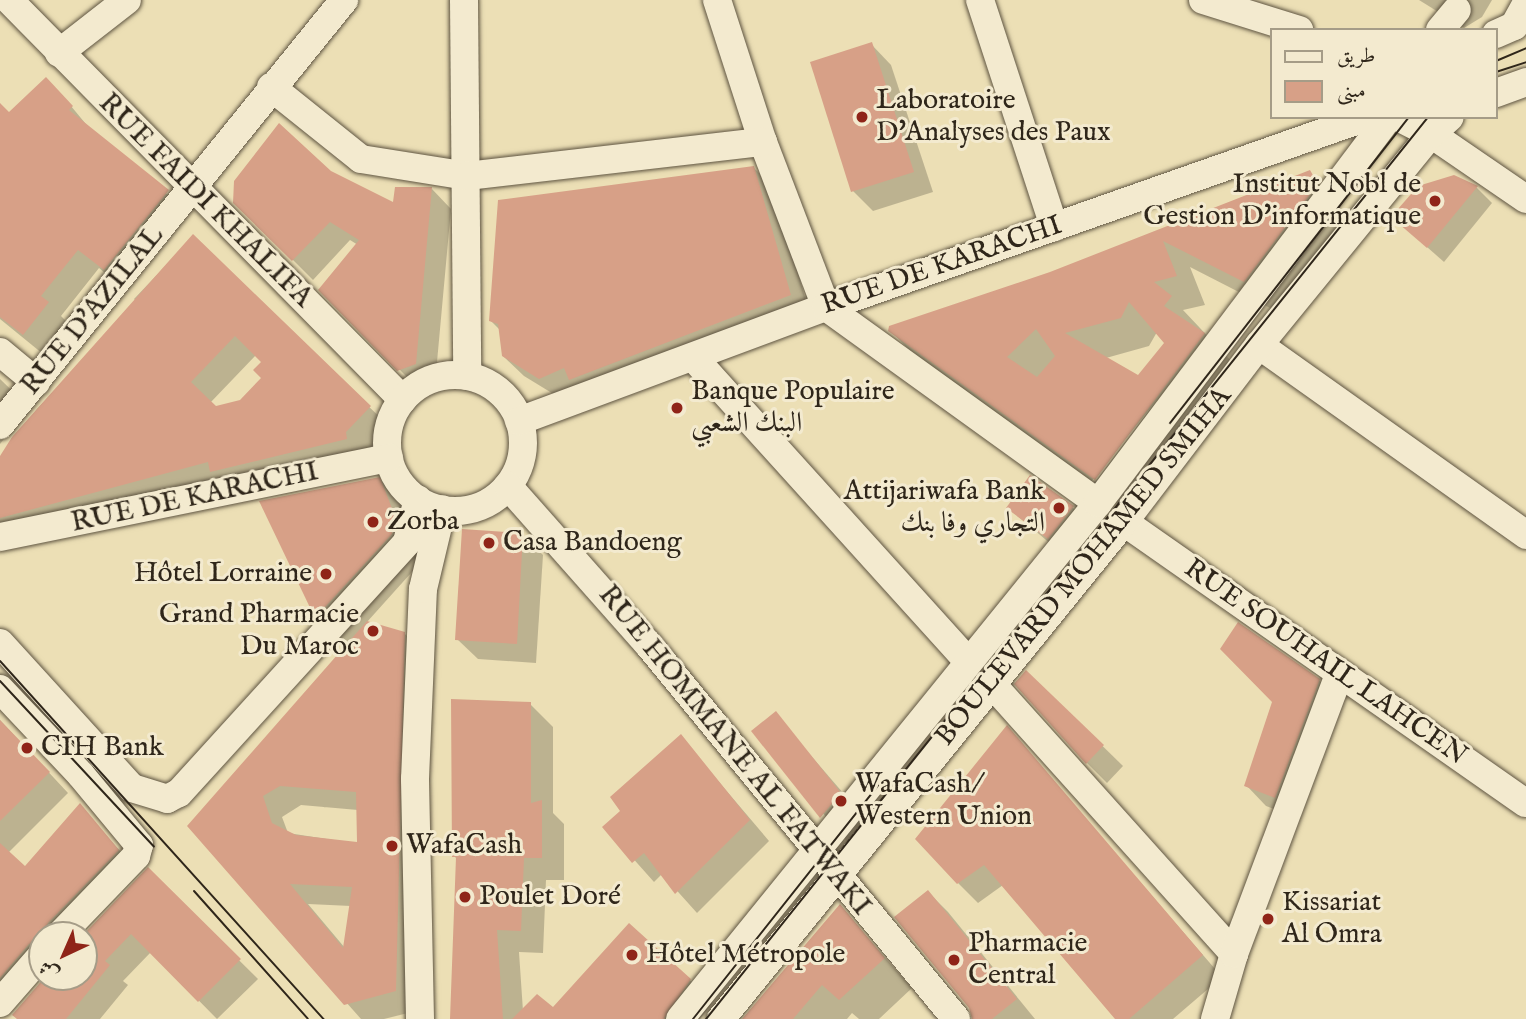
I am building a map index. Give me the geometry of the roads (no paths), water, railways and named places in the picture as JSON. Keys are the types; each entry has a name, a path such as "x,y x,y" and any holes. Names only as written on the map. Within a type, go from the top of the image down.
{"street":[{"name":"RUE FAIDI KHALIFA","path":"9,0 403,400"},
{"path":"59,53 127,0"},
{"name":"RUE D'AZILAL","path":"0,425 344,0"},
{"path":"464,0 467,376"},
{"path":"717,0 763,142 826,307 1098,503"},
{"path":"980,0 1055,227"},
{"path":"1203,0 1293,28"},
{"path":"1498,92 1526,82"},
{"path":"271,87 362,159 467,176 763,142"},
{"name":"RUE DE KARACHI","path":"519,421 826,307 1361,119"},
{"name":"BOULEVARD MOHAMED SMIHA","path":"680,1019 1098,503 1354,168 1388,119"},
{"path":"1407,119 1440,126 1526,199"},
{"name":"BOULEVARD MOHAMED SMIHA","path":"721,1019 1124,522 1259,345 1440,126"},
{"path":"1327,131 1354,168"},
{"path":"1259,345 1526,535"},
{"path":"0,352 36,382"},
{"path":"693,357 968,661"},
{"path":"467,376 502,394 519,421 522,458 508,486 478,507 430,504 400,482 389,458 390,424 403,400 428,381 467,376"},
{"name":"RUE DE KARACHI","path":"0,537 389,458"},
{"name":"RUE HOMMANE AL FATWAKI","path":"508,486 648,644 815,852 957,1019"},
{"path":"0,643 132,788 153,798 167,799 179,793 407,542 430,504"},
{"path":"420,1019 415,779 423,589 430,504"},
{"name":"RUE SOUHAIL LAHCEN","path":"1124,522 1339,675 1526,803"},
{"path":"1215,1019 1234,954 1339,675"},
{"path":"991,684 1234,954"},
{"path":"0,689 133,835 139,845 136,856 73,921"},
{"path":"0,1003 28,971"}],"tram line":[{"path":"1498,60 1526,48"},
{"path":"1498,71 1526,62"},
{"path":"1170,423 1407,119"},
{"path":"706,1019 1426,119"},
{"path":"0,661 324,1019"},
{"path":"0,681 154,847"},
{"path":"693,1019 880,783"},
{"path":"194,891 308,1019"}],"place":[{"name":"Laboratoire D'Analyses des Paux","path":"862,117"},
{"name":"Institut Nobl de Gestion D'informatique","path":"1435,201"},
{"name":"Banque Populaire البنك الشعبي","path":"677,408"},
{"name":"Attijariwafa Bank التجاري وفا بنك","path":"1059,508"},
{"name":"Zorba","path":"373,522"},
{"name":"Casa Bandoeng","path":"489,543"},
{"name":"Hôtel Lorraine","path":"326,574"},
{"name":"Grand Pharmacie Du Maroc","path":"373,631"},
{"name":"CIH Bank","path":"27,748"},
{"name":"WafaCash/ Western Union","path":"841,801"},
{"name":"WafaCash","path":"392,846"},
{"name":"Poulet Doré","path":"465,897"},
{"name":"Kissariat Al Omra","path":"1268,919"},
{"name":"Hôtel Métropole","path":"632,955"},
{"name":"Pharmacie Central","path":"954,960"}]}
